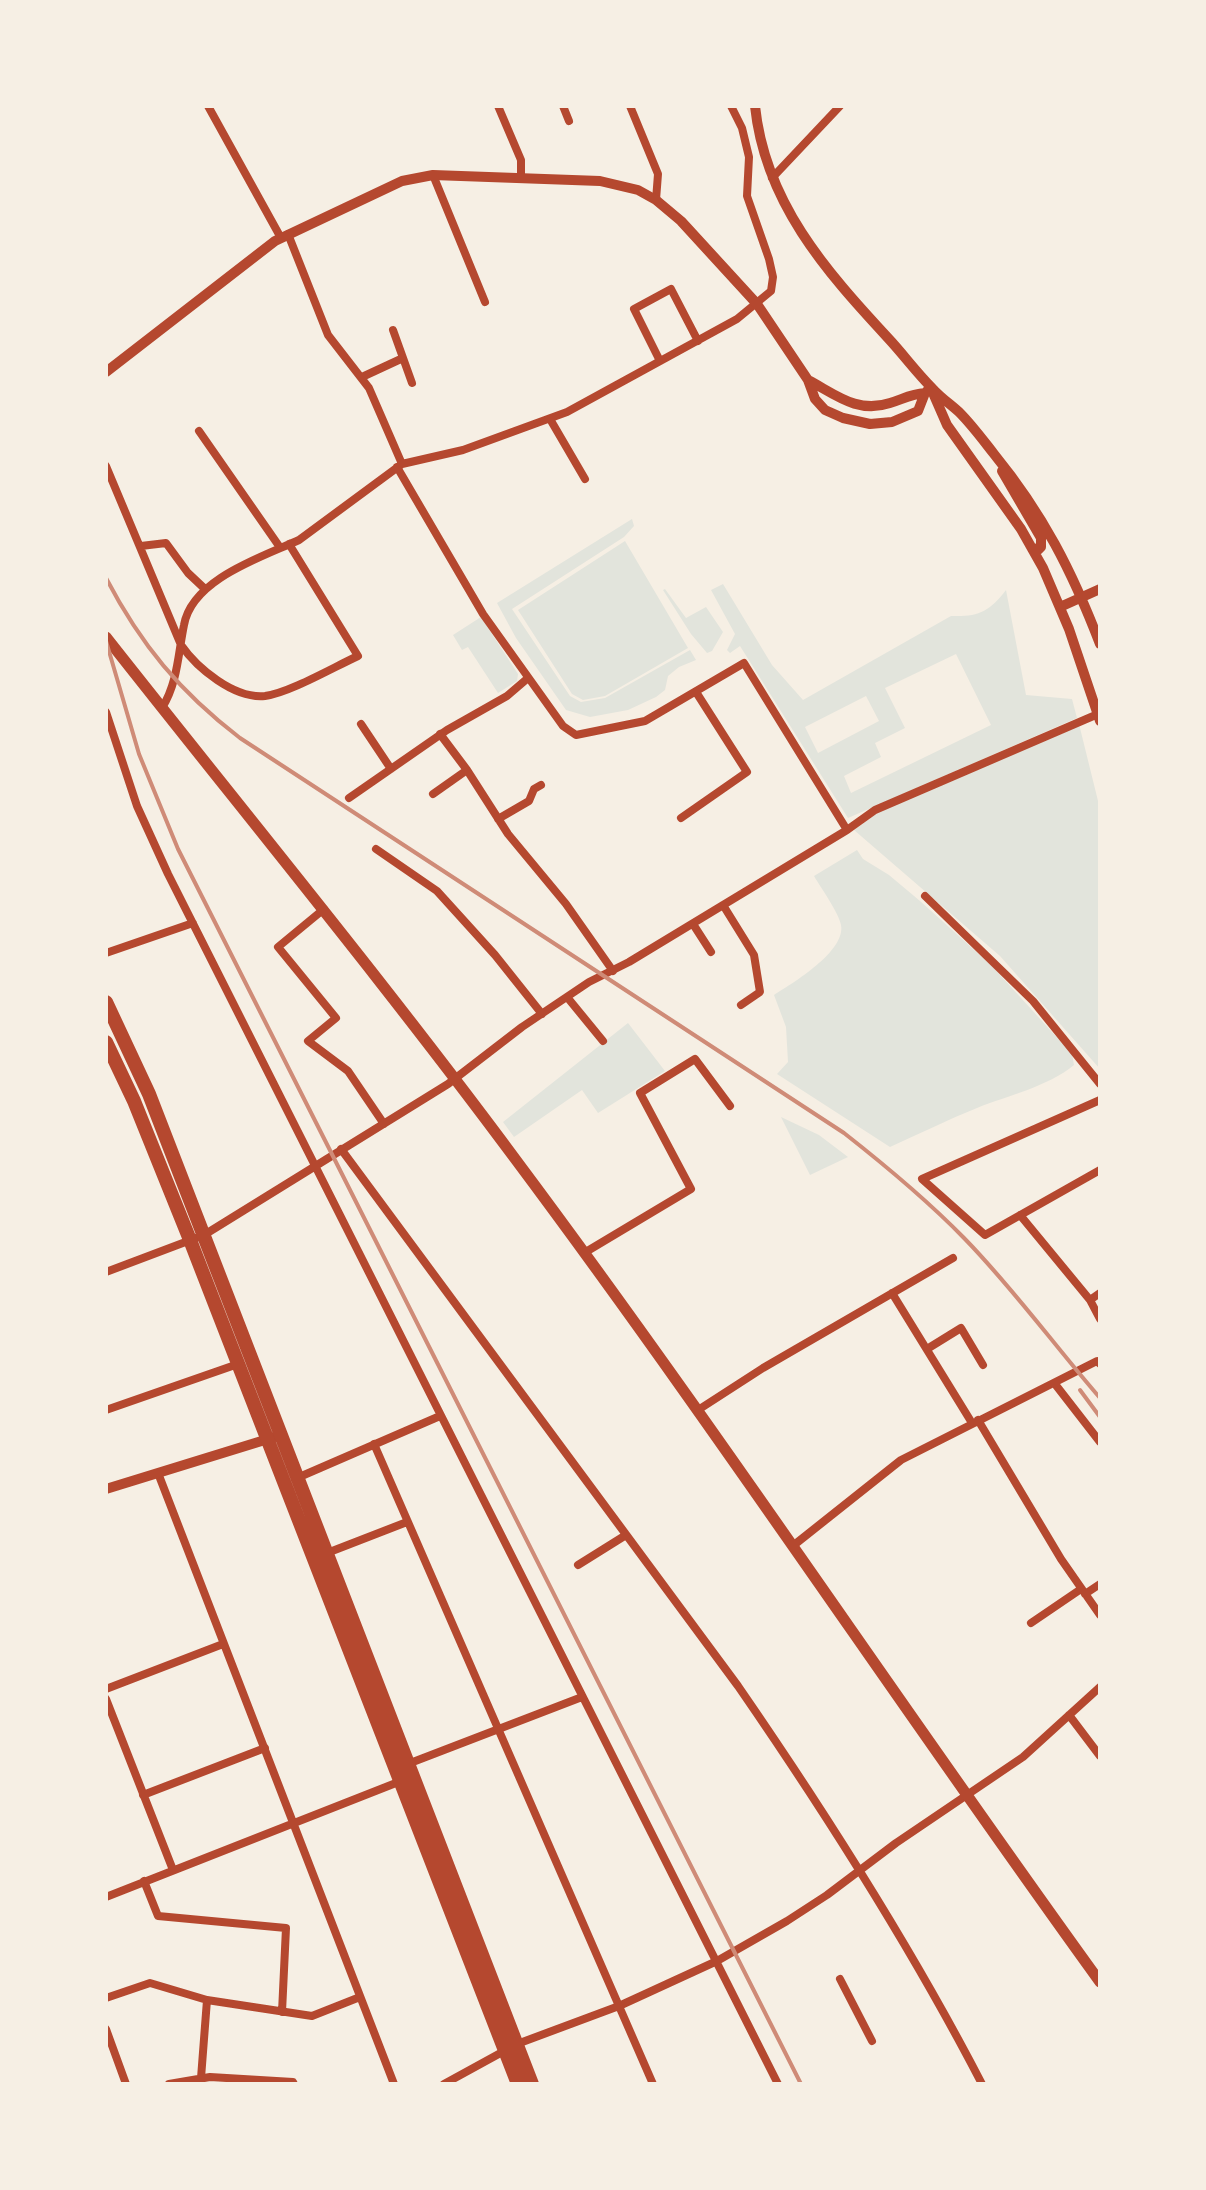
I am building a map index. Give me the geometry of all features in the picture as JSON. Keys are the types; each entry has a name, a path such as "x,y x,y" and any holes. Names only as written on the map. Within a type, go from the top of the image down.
{"highway":[{"path":"106,1002 149,1094 238,1364 274,1437"},
{"path":"106,1042 197,1238 511,2047 532,2084"},
{"path":"291,1480 327,1553 402,1771"},
{"path":"511,2047 518,2084"}],"main road":[{"path":"106,637 324,909 584,1253 794,1545 1100,1982"}],"street":[{"path":"208,106 285,236 328,335 362,377 400,465 483,614 563,726 576,735 645,721 744,663 847,830"},
{"path":"498,106 518,149 521,178"},
{"path":"563,106 569,121"},
{"path":"630,106 658,174 656,200"},
{"path":"162,708 172,688 184,621 205,589 325,521 400,465 463,450 550,419 698,341 757,304 773,287 773,277 747,196 749,157 742,128 731,106"},
{"path":"106,1260 108,1271 197,1238 384,1124 567,997 693,924 875,810 1099,718 1060,607 1031,547 987,478 947,425 928,390 806,243 772,178 755,106"},
{"path":"772,178 840,106"},
{"path":"433,175 485,302"},
{"path":"106,372 285,236 402,181 433,175 621,184 656,200 681,221 757,304 808,380 815,399 825,410 870,424 892,422 918,411 928,390"},
{"path":"660,361 634,309 671,289 698,341"},
{"path":"393,330 412,383"},
{"path":"362,377 403,358"},
{"path":"808,380 847,403 866,407 887,404 928,390 960,413 1039,515 1062,553 1100,644"},
{"path":"550,419 585,479"},
{"path":"106,466 181,645 191,659 215,679 261,696 283,690 358,656 284,545 199,431"},
{"path":"995,455 1008,485 1041,538 1038,550 1031,547"},
{"path":"141,546 166,543 188,573 205,589"},
{"path":"1060,607 1100,589"},
{"path":"349,798 440,734 507,696 528,678"},
{"path":"681,818 747,772 696,692"},
{"path":"106,712 137,806 193,923 778,2084"},
{"path":"361,724 391,769"},
{"path":"440,734 530,864 566,904 613,971"},
{"path":"433,794 467,770"},
{"path":"498,819 529,801 534,789 541,785"},
{"path":"376,849 437,891 495,955 542,1014"},
{"path":"925,896 1033,1001 1100,1084"},
{"path":"723,905 754,955 760,992 741,1005"},
{"path":"324,909 278,947 336,1018 308,1041 348,1071 384,1124"},
{"path":"106,953 193,923"},
{"path":"693,924 711,952"},
{"path":"567,997 603,1041"},
{"path":"584,1253 691,1189 640,1093 695,1059 730,1106"},
{"path":"1100,1100 922,1179 985,1235 1100,1170"},
{"path":"341,1149 738,1686 860,1870 918,1964 982,2084"},
{"path":"1020,1215 1090,1300 1100,1319"},
{"path":"698,1410 763,1368 953,1258"},
{"path":"892,1293 1100,1615"},
{"path":"1090,1300 1100,1293"},
{"path":"927,1349 961,1328 983,1365"},
{"path":"794,1545 901,1460 1099,1362"},
{"path":"106,1410 238,1364"},
{"path":"1055,1384 1100,1442"},
{"path":"291,1480 440,1416"},
{"path":"106,1489 274,1437"},
{"path":"374,1444 653,2084"},
{"path":"158,1473 394,2084"},
{"path":"327,1553 407,1522"},
{"path":"578,1565 626,1535"},
{"path":"1031,1623 1100,1584"},
{"path":"106,1689 223,1644"},
{"path":"444,2084 511,2047 619,2006 717,1961 787,1921 1023,1757 1100,1687"},
{"path":"106,1897 293,1823 498,1729 582,1697"},
{"path":"106,1699 173,1870"},
{"path":"1069,1715 1100,1756"},
{"path":"143,1795 265,1748"},
{"path":"144,1881 158,1916 286,1928 282,2012"},
{"path":"840,1979 872,2041"},
{"path":"106,1998 150,1983 207,2000 312,2016 360,1997"},
{"path":"201,2078 207,2000"},
{"path":"106,2029 126,2084"},
{"path":"169,2084 201,2078 255,2079 294,2084"}],"shaded area":[{"path":"632,519 634,526 624,537 512,609 570,696 581,702 605,698 690,650 696,660 668,676 665,690 656,697 628,710 590,717 566,710 516,638 497,603"},
{"path":"625,541 688,648 605,696 583,700 572,694 518,610"},
{"path":"723,584 772,665 803,700 951,616 982,612 1006,590 1026,695 1072,699 1077,718 848,818 740,646 730,653 727,650 735,634 711,590","holes":["956,654 991,725 851,793 844,776 881,757 875,743 905,728 885,688","866,696 879,721 818,753 805,727"]},
{"path":"665,589 686,618 706,607 723,632 712,651 707,653 691,634"},
{"path":"481,617 518,674 517,681 498,693 468,647 462,650 453,635"},
{"path":"1079,724 1100,809 1100,1069 1000,956 854,830 880,811"},
{"path":"857,850 863,859 889,875 991,965 1072,1054 1074,1065 1040,1085 890,1147 777,1074 788,1062 786,1027 774,995 827,955 840,935 841,925 837,914 814,876"},
{"path":"628,1023 665,1071 598,1113 582,1090 514,1137 503,1122"},
{"path":"781,1117 819,1135 848,1157 810,1175"}],"railway":[{"path":"106,578 133,625 164,666 180,685 240,738 844,1133 875,1158 936,1210 982,1257 1100,1398"},
{"path":"106,641 139,754 178,849 801,2084"},
{"path":"1080,1390 1100,1417"}]}
